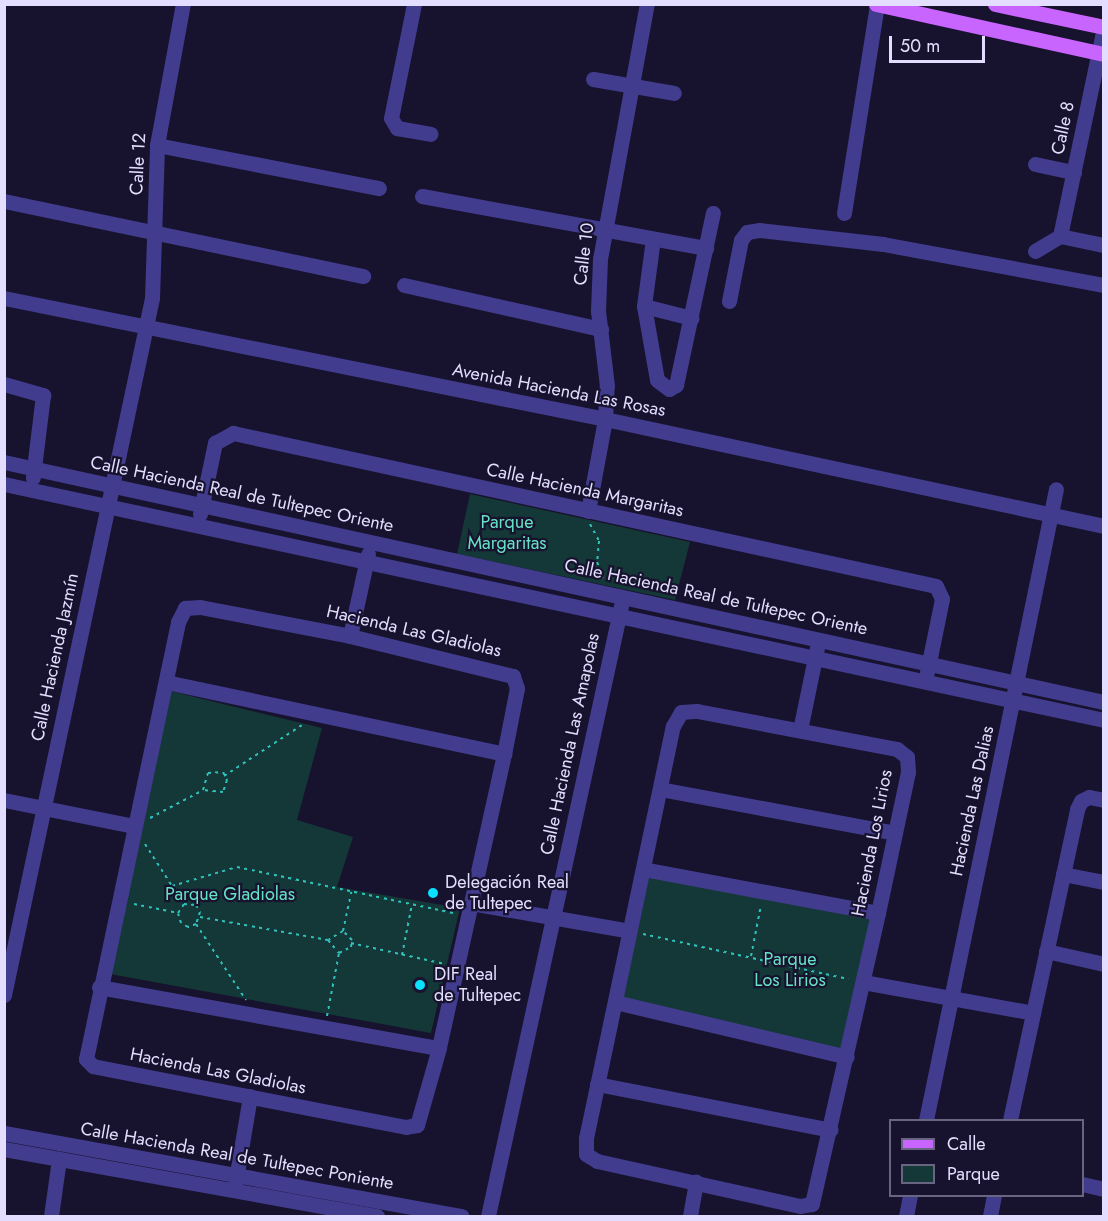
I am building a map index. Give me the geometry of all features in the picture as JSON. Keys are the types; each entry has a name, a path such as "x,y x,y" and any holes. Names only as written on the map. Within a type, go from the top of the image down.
{"main road":[{"path":"995,4 1104,27"},
{"path":"877,5 1101,53"}],"street":[{"name":"Calle 12","path":"144,327 152,298 157,145 183,4"},
{"path":"414,4 392,124 430,134"},
{"name":"Calle 10","path":"588,511 605,418 607,374 597,284 647,4"},
{"path":"844,213 877,5"},
{"name":"Calle 8","path":"1060,236 1101,53 1104,27"},
{"path":"593,79 633,88 674,93"},
{"path":"157,145 379,188"},
{"path":"1035,164 1074,172"},
{"path":"422,196 706,248"},
{"path":"4,201 154,230 363,276"},
{"path":"653,239 644,306 657,380 661,387 673,388 713,213"},
{"path":"729,301 741,240 747,232 759,230 883,244 1104,285"},
{"path":"1035,251 1060,236 1104,245"},
{"path":"404,285 601,329"},
{"name":"Avenida Hacienda Las Rosas","path":"4,298 605,418 1104,526"},
{"path":"644,306 690,318"},
{"name":"Calle Hacienda Jazmín","path":"4,995 144,327"},
{"path":"4,384 42,394 31,489"},
{"name":"Calle Hacienda Margaritas","path":"197,525 214,443 233,433 936,586 942,599 925,681"},
{"name":"Calle Hacienda Real de Tultepec Oriente","path":"4,462 1016,683 1103,698"},
{"path":"4,484 1100,719 1103,698"},
{"name":"Hacienda Las Dalias","path":"926,1119 1056,489"},
{"path":"350,636 371,542"},
{"name":"Calle Hacienda Las Amapolas","path":"488,1216 618,615 616,596"},
{"name":"Hacienda Las Gladiolas","path":"200,607 350,636 503,670 513,676 517,688 504,754 439,1048 417,1125 406,1127 93,1066 86,1059 85,1049 165,682 178,622 184,608 200,607"},
{"path":"800,730 819,640"},
{"path":"165,682 504,754"},
{"name":"Hacienda Los Lirios","path":"697,711 897,749 907,757 908,772 831,1130 812,1204 800,1206 597,1161 586,1155 597,1084 660,789 674,726 681,712 697,711"},
{"path":"660,789 895,833"},
{"path":"1010,1119 1081,801 1089,797 1104,800"},
{"path":"4,800 134,826"},
{"path":"643,869 878,913"},
{"path":"1063,874 1104,882"},
{"path":"470,910 553,917 630,931"},
{"path":"1046,951 1104,964"},
{"path":"863,982 1033,1013"},
{"path":"99,987 439,1048"},
{"path":"615,1002 847,1057"},
{"path":"597,1084 831,1130"},
{"path":"235,1182 250,1096"},
{"name":"Calle Hacienda Real de Tultepec Poniente","path":"4,1133 235,1182 377,1216"},
{"name":"Calle Hacienda Real de Tultepec Poniente","path":"4,1149 59,1159 235,1182 462,1216"},
{"path":"51,1216 59,1159"},
{"path":"690,1216 696,1182"},
{"path":"1084,1184 1104,1189"},
{"path":"906,1216 910,1197"},
{"path":"990,1216 994,1197"}],"path":[{"path":"588,511 586,516 599,541 597,562 616,596"},
{"path":"203,790 208,773 224,776 300,728 310,713"},
{"path":"184,904 134,826 203,790 223,792 227,780 224,776"},
{"path":"172,886 237,867 412,904 470,910"},
{"path":"752,956 763,891"},
{"path":"200,917 328,940 343,931 351,892"},
{"path":"117,901 178,913"},
{"path":"178,913 184,904"},
{"path":"178,913 181,923 188,927 196,924 200,917 196,905 184,904"},
{"path":"402,955 412,904"},
{"path":"196,924 256,1015"},
{"path":"339,954 347,951 351,943 350,934 343,931"},
{"path":"630,931 863,982"},
{"path":"325,1028 339,954 328,940"},
{"path":"351,943 457,967"}],"green space":[{"name":"Parque Margaritas","path":"470,494 690,542 675,600 457,554"},
{"name":"Parque Gladiolas","path":"170,691 322,728 297,820 353,837 337,887 460,908 431,1033 110,974"},
{"name":"Parque Los Lirios","path":"646,871 872,917 842,1051 619,1000"}],"place":[{"name":"Delegación Real de Tultepec","path":"433,893"},
{"name":"DIF Real de Tultepec","path":"420,985"}]}
